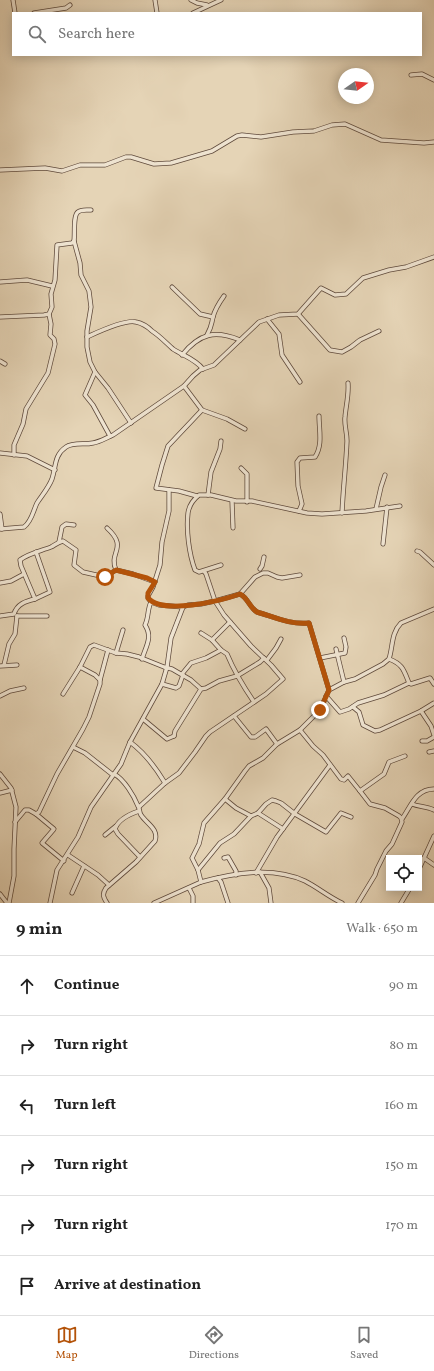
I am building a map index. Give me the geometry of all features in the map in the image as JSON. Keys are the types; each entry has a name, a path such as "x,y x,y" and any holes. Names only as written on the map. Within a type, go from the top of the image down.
{"street":[{"path":"13,0 15,12"},
{"path":"155,0 157,12"},
{"path":"191,0 208,5"},
{"path":"195,12 221,0"},
{"path":"40,12 66,8 70,5"},
{"path":"411,75 422,74 434,80"},
{"path":"0,170 45,168 62,171 80,165 105,165 126,157 132,157 154,164 170,163 212,152 237,136 242,135 261,137 293,132 314,131 332,125 345,124 381,140 424,143 434,142"},
{"path":"91,210 80,210 77,212 75,216 74,241 80,263 81,275 89,291 91,306 87,347 90,362 95,372 108,388 131,423"},
{"path":"14,455 14,445 23,424 26,409 48,372 55,344 54,339 50,335 51,324 49,314 52,307 51,294 52,286 55,280 57,245 72,243 74,241"},
{"path":"0,514 1,529 24,527 33,514 37,503 47,490 58,453 71,444 92,444 100,441 131,423 184,386 193,376 214,365 259,322 279,315 298,314 321,288 335,295 346,294 363,278 389,270 406,267 434,257"},
{"path":"0,282 27,280 52,286"},
{"path":"172,287 200,314 213,317"},
{"path":"182,355 186,349 206,335 212,326 213,317 217,306 224,296"},
{"path":"0,317 44,316 49,314"},
{"path":"298,314 330,350 342,352 360,340 379,331"},
{"path":"267,319 279,334 282,355 300,382"},
{"path":"87,337 116,324 135,321 152,330 182,355 190,357 198,362 204,369"},
{"path":"206,335 226,335 240,340"},
{"path":"0,361 5,364"},
{"path":"95,372 85,395 93,405 110,436"},
{"path":"342,513 347,432 345,416 349,391 348,382"},
{"path":"184,386 202,410 227,419 245,429"},
{"path":"202,410 168,446 156,488 179,491 197,496 208,495 232,501 247,502 307,513 342,513 400,506"},
{"path":"299,511 302,504 298,486 296,462 300,458 315,457 320,443 319,416"},
{"path":"208,495 210,472 220,449 221,441"},
{"path":"0,454 27,456 54,470"},
{"path":"241,468 247,474 247,502"},
{"path":"376,509 385,475"},
{"path":"169,490 169,511 162,542 160,565 155,582 148,596 151,602 159,605 183,607 215,601 240,594 250,581 261,571 264,557"},
{"path":"197,496 190,505 188,512 190,553 194,570 199,572 221,565"},
{"path":"232,501 233,528"},
{"path":"383,544 388,507"},
{"path":"59,542 62,527 66,524 74,525"},
{"path":"107,528 115,536 118,547 114,563 116,570"},
{"path":"35,599 26,575 24,574 20,560 26,556 63,541 76,550 74,565 83,572 105,577 116,570 147,578 155,582"},
{"path":"417,551 434,565"},
{"path":"16,665 2,666 9,644 15,634 16,608 26,601 35,599 50,592 36,552"},
{"path":"104,835 131,813 139,809 165,783 179,773 185,767 206,736 254,702 283,679 230,622 215,601 204,571"},
{"path":"261,571 282,578 300,575"},
{"path":"0,584 24,574"},
{"path":"240,594 257,612 293,623 309,623 329,690"},
{"path":"142,659 150,636 149,630 145,625 149,617 148,608 151,602"},
{"path":"50,903 57,870 68,855 78,837 91,807 121,764 130,742 162,684 167,667 171,638 183,607"},
{"path":"201,882 198,870 192,858 204,823 225,800 245,771 263,758 277,744 300,730 320,710 329,690 344,682 355,680 389,659 393,638 397,627 405,621 434,609"},
{"path":"0,616 47,616"},
{"path":"212,640 230,622"},
{"path":"116,653 123,630"},
{"path":"202,633 227,654 237,676 254,702"},
{"path":"320,658 345,652 344,638"},
{"path":"174,736 175,731 201,689 212,686 219,681 237,676 250,669 265,659 276,648 280,639"},
{"path":"63,694 92,645 116,653 127,654 167,667 183,674 197,684 201,689"},
{"path":"336,649 344,682"},
{"path":"36,814 39,812 57,774 89,717 100,684 108,650"},
{"path":"162,684 176,688 179,686 183,674 191,664 221,650"},
{"path":"389,659 397,662 402,667 409,683"},
{"path":"80,667 95,675 100,680"},
{"path":"326,696 340,712 358,703 384,695 409,683 411,684 430,678 434,684"},
{"path":"0,696 10,691 24,688"},
{"path":"353,706 359,712 363,725 375,731 421,711 434,703"},
{"path":"421,711 431,726 434,736 427,741 422,741"},
{"path":"234,716 251,737 255,737 266,729 277,744"},
{"path":"143,719 167,739 174,736"},
{"path":"300,730 313,746 323,755 341,779 344,780 348,776 370,804 385,808 400,816 402,819"},
{"path":"174,736 179,739"},
{"path":"130,742 141,751 160,774 165,783"},
{"path":"73,747 85,753 114,774 121,777 141,815 155,832 155,841 109,885 103,893 107,903"},
{"path":"429,752 434,751"},
{"path":"360,792 384,774 389,762 406,756"},
{"path":"258,873 267,853 330,764"},
{"path":"0,774 12,790 16,807 14,876 8,903"},
{"path":"358,903 375,875 376,869 386,851 392,844 402,819 412,804 419,794 428,789 434,789"},
{"path":"0,793 12,790"},
{"path":"225,800 251,816"},
{"path":"198,870 220,843 234,834 251,816 258,813 272,800 281,803 295,814 326,832 341,813 351,817"},
{"path":"412,804 428,807 434,810"},
{"path":"15,822 25,810 29,810 36,814 54,829 42,843 64,861"},
{"path":"258,813 283,829"},
{"path":"116,825 115,829 118,834 140,857"},
{"path":"422,862 434,836"},
{"path":"68,855 98,875 109,885"},
{"path":"224,858 228,857 236,871 236,875"},
{"path":"424,858 434,865"},
{"path":"72,893 84,866"},
{"path":"154,903 201,882 236,875 272,872 300,879 342,903"},
{"path":"258,873 269,888 271,903"},
{"path":"218,878 221,882 228,903"},
{"path":"189,888 193,896 193,903"},
{"path":"401,903 408,891"},
{"path":"0,894 8,903"}],"route":[{"path":"105,577 116,570 118,572 147,578 155,582 148,593 148,598 151,602 159,605 183,607 215,601 240,594 243,595 257,612 293,623 309,623 329,690 320,710"}]}
